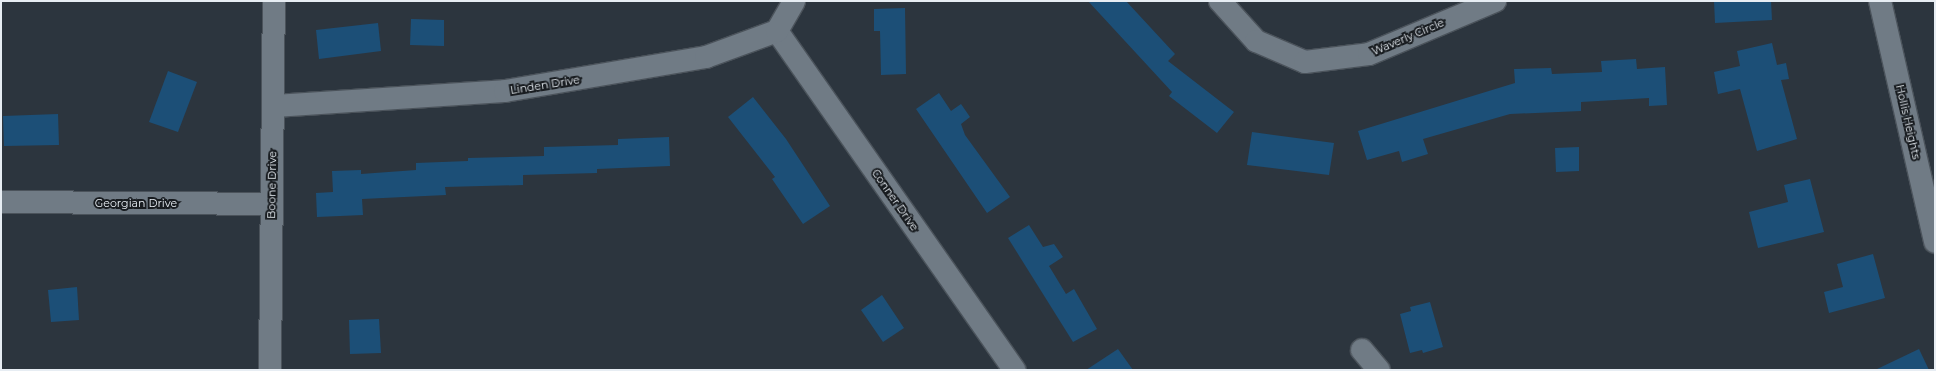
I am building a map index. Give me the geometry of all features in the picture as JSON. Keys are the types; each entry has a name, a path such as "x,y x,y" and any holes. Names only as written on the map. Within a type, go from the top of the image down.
{"street":[{"name":"Boone Drive","path":"270,370 274,1"},
{"path":"777,31 794,1"},
{"name":"Waverly Circle","path":"1220,1 1256,41 1305,62 1369,54 1495,1"},
{"name":"Hollis Heights","path":"1880,1 1935,242"},
{"name":"Linden Drive","path":"274,106 505,91 706,57 777,31"},
{"name":"Conner Drive","path":"777,31 1014,370"},
{"name":"Georgian Drive","path":"1,202 271,204"},
{"path":"1362,350 1379,370"}],"building":[{"path":"1088,1 1126,1 1175,54 1168,61 1234,112 1217,133 1169,96 1172,92"},
{"path":"1714,1 1771,1 1772,20 1715,23"},
{"path":"905,8 906,74 881,75 880,31 874,31 874,9"},
{"path":"411,19 444,20 444,46 410,45"},
{"path":"378,23 381,51 319,59 316,30"},
{"path":"1772,43 1777,65 1786,63 1789,79 1781,80 1797,139 1757,151 1740,89 1718,94 1714,72 1740,66 1737,51"},
{"path":"1636,59 1637,69 1665,67 1667,105 1649,106 1649,98 1581,102 1581,111 1510,114 1423,139 1428,154 1402,162 1399,151 1367,160 1358,131 1515,83 1514,69 1551,68 1552,74 1602,72 1601,61"},
{"path":"168,71 197,82 178,132 149,122"},
{"path":"939,93 951,111 961,104 970,117 961,124 965,135 1010,197 987,213 916,109"},
{"path":"753,97 786,139 830,206 803,224 772,179 775,177 728,117"},
{"path":"58,114 59,145 4,146 3,116"},
{"path":"1252,132 1334,143 1329,175 1247,165"},
{"path":"669,137 670,166 597,169 597,173 523,175 523,185 445,187 446,195 362,199 363,215 317,217 316,193 333,192 332,171 361,170 361,174 416,170 416,163 468,161 468,158 544,156 544,147 618,145 618,139"},
{"path":"1579,147 1579,171 1556,172 1555,148"},
{"path":"1810,179 1824,232 1758,248 1749,212 1788,202 1784,185"},
{"path":"1029,225 1043,247 1054,244 1063,257 1049,266 1066,294 1074,289 1097,329 1073,342 1008,238"},
{"path":"1873,254 1885,298 1829,313 1824,292 1843,287 1837,264"},
{"path":"77,287 79,320 51,322 48,290"},
{"path":"882,295 904,328 883,342 861,310"},
{"path":"1430,302 1443,347 1423,353 1422,350 1410,353 1400,314 1411,311 1410,307"},
{"path":"379,319 381,353 350,354 349,320"},
{"path":"1118,349 1133,370 1086,370"},
{"path":"1919,349 1929,370 1875,370"}]}
